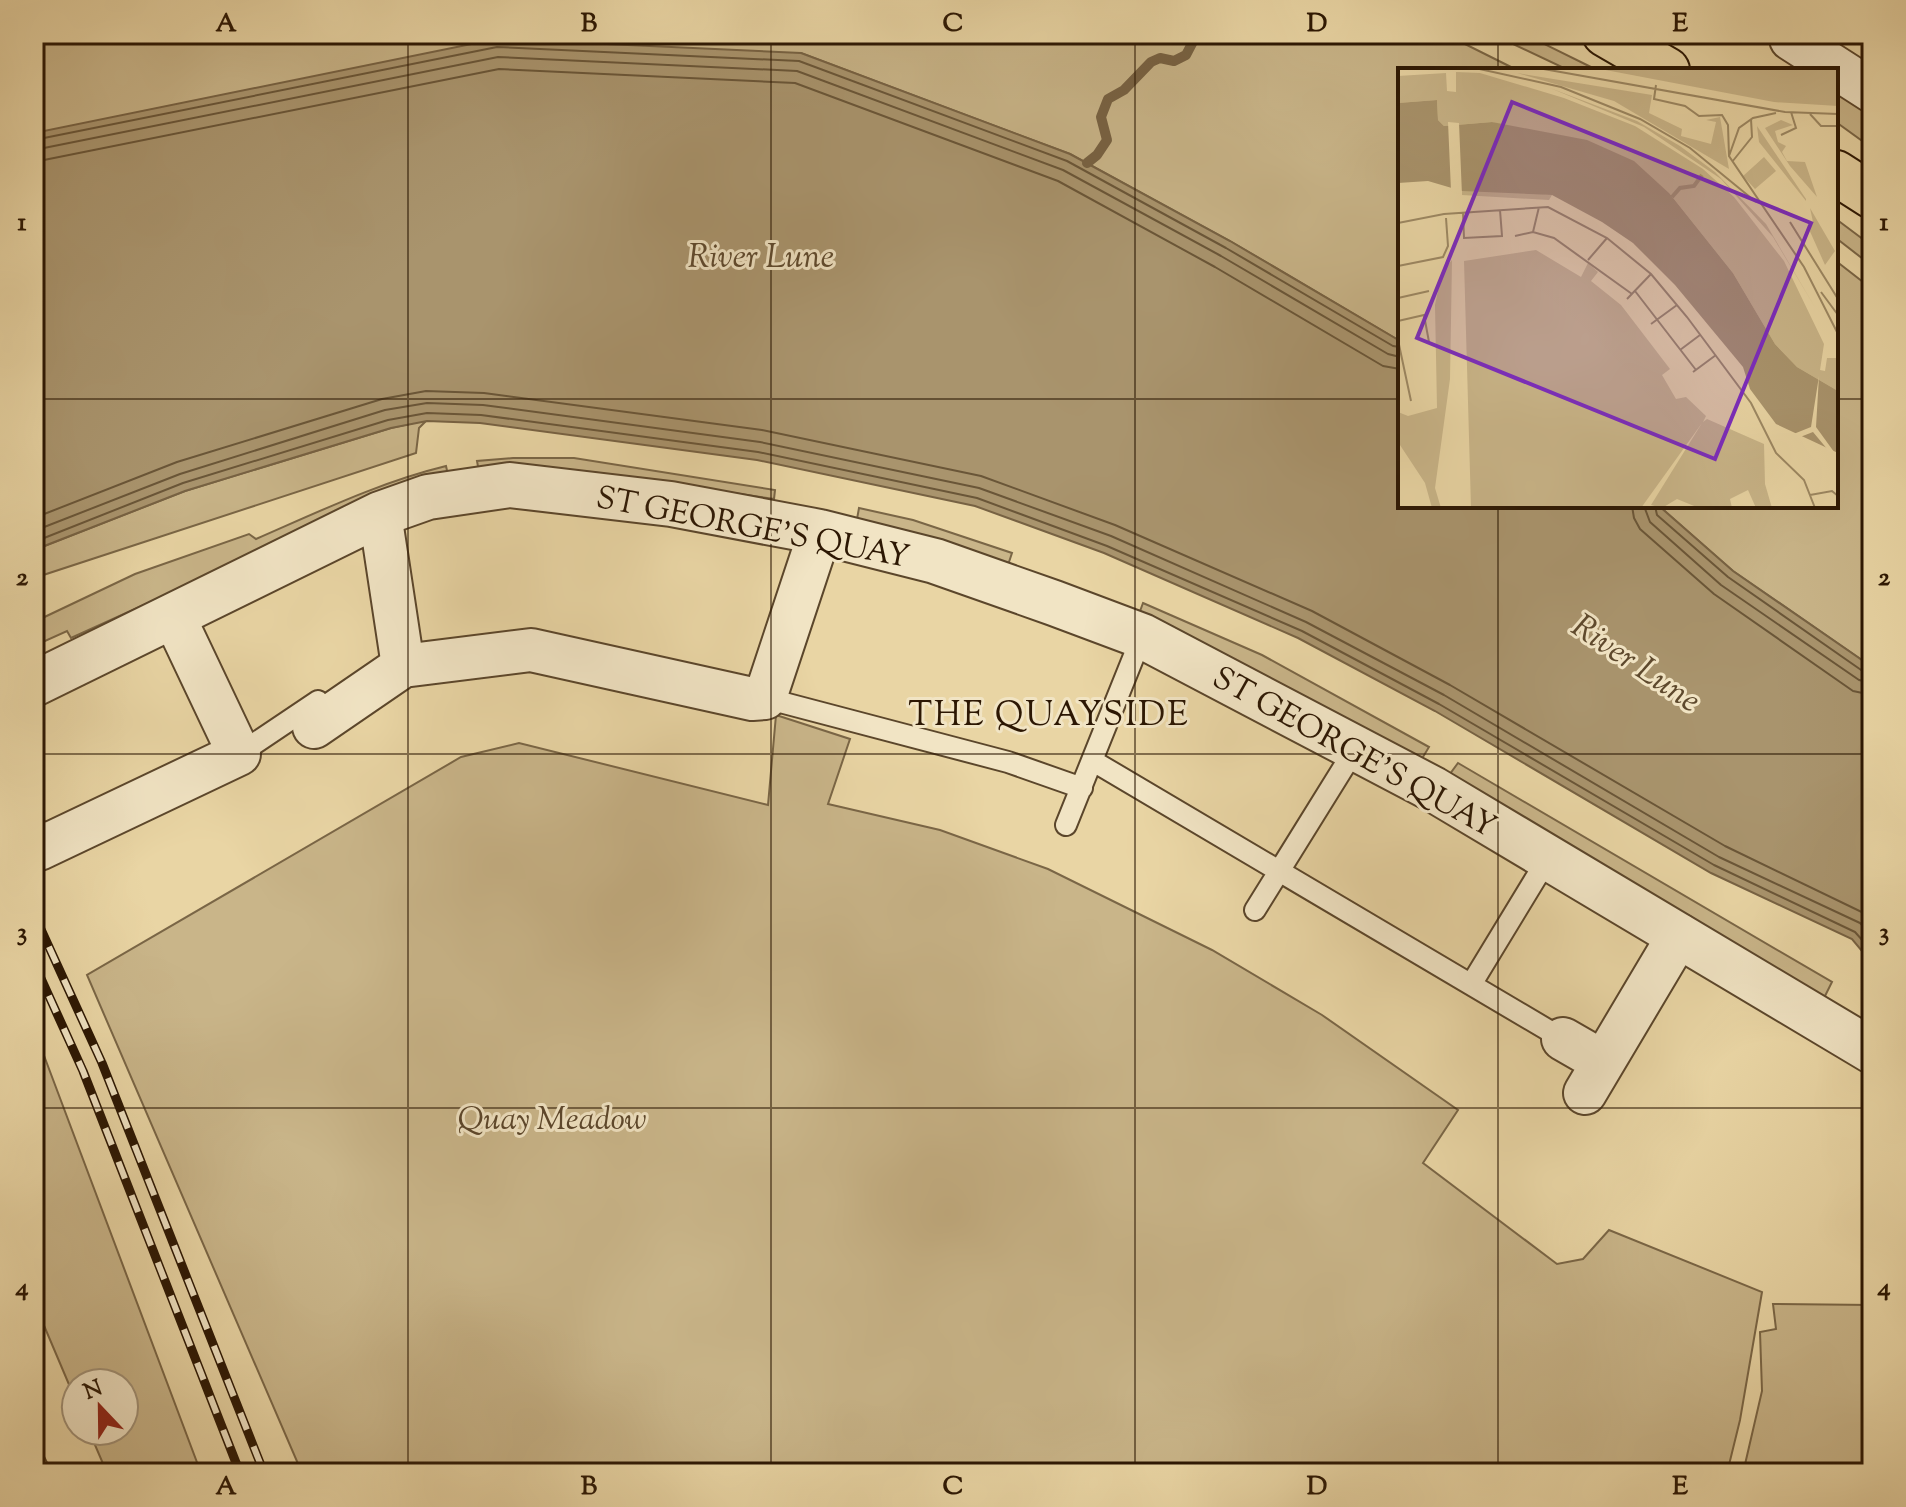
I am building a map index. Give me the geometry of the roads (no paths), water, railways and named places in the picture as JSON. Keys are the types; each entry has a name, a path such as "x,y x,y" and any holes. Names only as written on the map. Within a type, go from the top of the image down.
{"main road":[{"path":"1605,34 1664,68"},
{"path":"1838,174 1872,196"}],"street":[{"path":"1791,39 1836,68"},
{"path":"1838,69 1872,91"},
{"name":"ST GEORGE'S QUAY","path":"34,684 380,514 428,497 510,485 671,504 820,532 935,561 1142,636 1433,789 1872,1051"},
{"path":"380,514 390,663"},
{"path":"314,727 390,663 531,650 752,699 765,698 820,532"},
{"path":"34,840 39,849 239,754 174,617"},
{"path":"1563,1039 1594,1077 1679,935"}],"lane":[{"path":"1066,825 1142,636"},
{"path":"239,754 390,663"},
{"path":"765,698 1008,762 1082,788"},
{"path":"1255,910 1355,749"},
{"path":"1093,761 1563,1039"},
{"path":"1472,983 1548,858"},
{"path":"34,1461 40,1473"}],"water":[{"name":"River Lune","path":"496,39 801,53 1070,154 1230,241 1398,340 1398,508 1661,508 1733,571 1872,667 1872,963 1852,939 1711,873 1435,711 1298,638 1104,553 975,506 757,460 480,423 427,421 391,428 185,491 34,550 34,133"}],"waterway":[{"path":"1087,163 1107,140 1101,117 1108,99 1124,90 1151,62 1160,58 1174,61 1186,55 1197,34"}],"railway":[{"path":"34,914 102,1063 264,1473"},
{"path":"34,963 83,1071 240,1473"}],"district":[{"name":"THE QUAYSIDE","path":"1049,713"}],"park label":[{"name":"Quay Meadow","path":"552,1118"}]}
